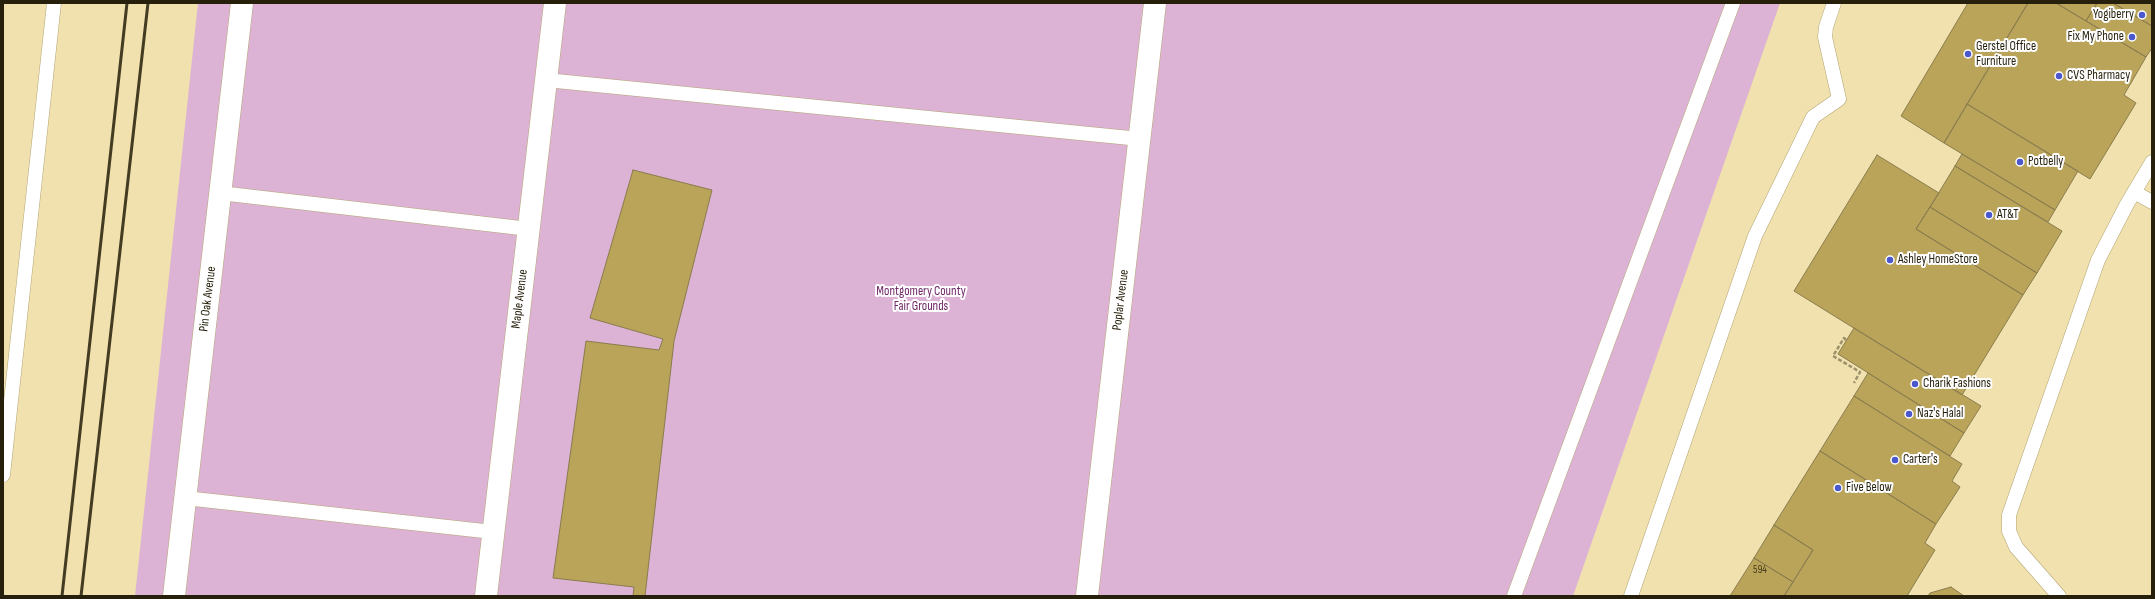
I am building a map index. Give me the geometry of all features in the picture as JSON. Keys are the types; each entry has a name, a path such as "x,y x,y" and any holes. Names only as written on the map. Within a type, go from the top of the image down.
{"street":[{"name":"Pin Oak Avenue","path":"174,596 242,3"},
{"name":"Maple Avenue","path":"486,596 555,3"},
{"name":"Poplar Avenue","path":"1087,596 1155,3"}],"lane":[{"path":"3,475 54,3"},
{"path":"1514,596 1733,3"},
{"path":"1631,596 1755,236 1813,117 1839,99 1825,36 1826,27 1834,3"},
{"path":"546,80 1140,139"},
{"path":"2059,596 2016,547 2009,531 2009,515 2098,260 2134,192 2152,162"},
{"path":"2134,192 2152,202"},
{"path":"220,193 529,229"},
{"path":"185,498 493,532"}],"path":[{"path":"1846,340 1844,338 1833,356 1860,372 1854,383"}],"green space":[{"name":"Montgomery County Fair Grounds","path":"198,3 1780,3 1573,596 135,596"}],"building":[{"name":"Gerstel Office Furniture","path":"1968,3 2028,3 1944,143 1901,116"},
{"name":"CVS Pharmacy","path":"2028,3 2056,3 2146,57 2124,95 2136,103 2090,179 1967,104"},
{"path":"2056,3 2097,3 2086,21"},
{"name":"Fix My Phone","path":"2097,3 2113,3 2152,26 2152,48 2146,57 2086,21"},
{"name":"Yogiberry","path":"2113,3 2152,3 2152,26"},
{"name":"Potbelly","path":"1967,104 2078,171 2055,210 1944,143"},
{"path":"1962,154 2055,210 2048,222 1955,166"},
{"name":"Ashley HomeStore","path":"1877,155 1939,193 1916,229 2023,295 1962,395 1794,291"},
{"name":"AT&T","path":"1955,166 2062,231 2037,273 1930,207"},
{"path":"633,170 712,190 674,341 645,596 633,596 634,587 553,578 586,341 659,350 663,339 590,318"},
{"path":"1930,207 2037,273 2023,295 1916,229"},
{"name":"Charik Fashions","path":"1854,328 1981,406 1964,433 1838,354"},
{"name":"Naz's Halal","path":"1868,373 1964,433 1950,456 1854,396"},
{"name":"Carter's","path":"1854,396 1962,464 1952,481 1960,487 1936,524 1820,451"},
{"name":"Five Below","path":"1820,451 1936,524 1925,543 1935,550 1907,596 1784,596 1813,550 1774,525"},
{"path":"1774,525 1813,550 1793,582 1754,558"},
{"path":"1754,558 1793,582 1784,596 1730,596"},
{"path":"1951,587 1964,596 1928,596 1930,593"}],"railway":[{"path":"62,596 127,3"},
{"path":"81,596 148,3"}],"place":[{"name":"Yogiberry","path":"2142,15"},
{"name":"Fix My Phone","path":"2132,37"},
{"name":"Gerstel Office Furniture","path":"1968,54"},
{"name":"CVS Pharmacy","path":"2059,76"},
{"name":"Potbelly","path":"2020,162"},
{"name":"AT&T","path":"1989,215"},
{"name":"Ashley HomeStore","path":"1890,260"},
{"name":"Charik Fashions","path":"1915,384"},
{"name":"Naz's Halal","path":"1909,414"},
{"name":"Carter's","path":"1895,460"},
{"name":"Five Below","path":"1838,488"}]}
